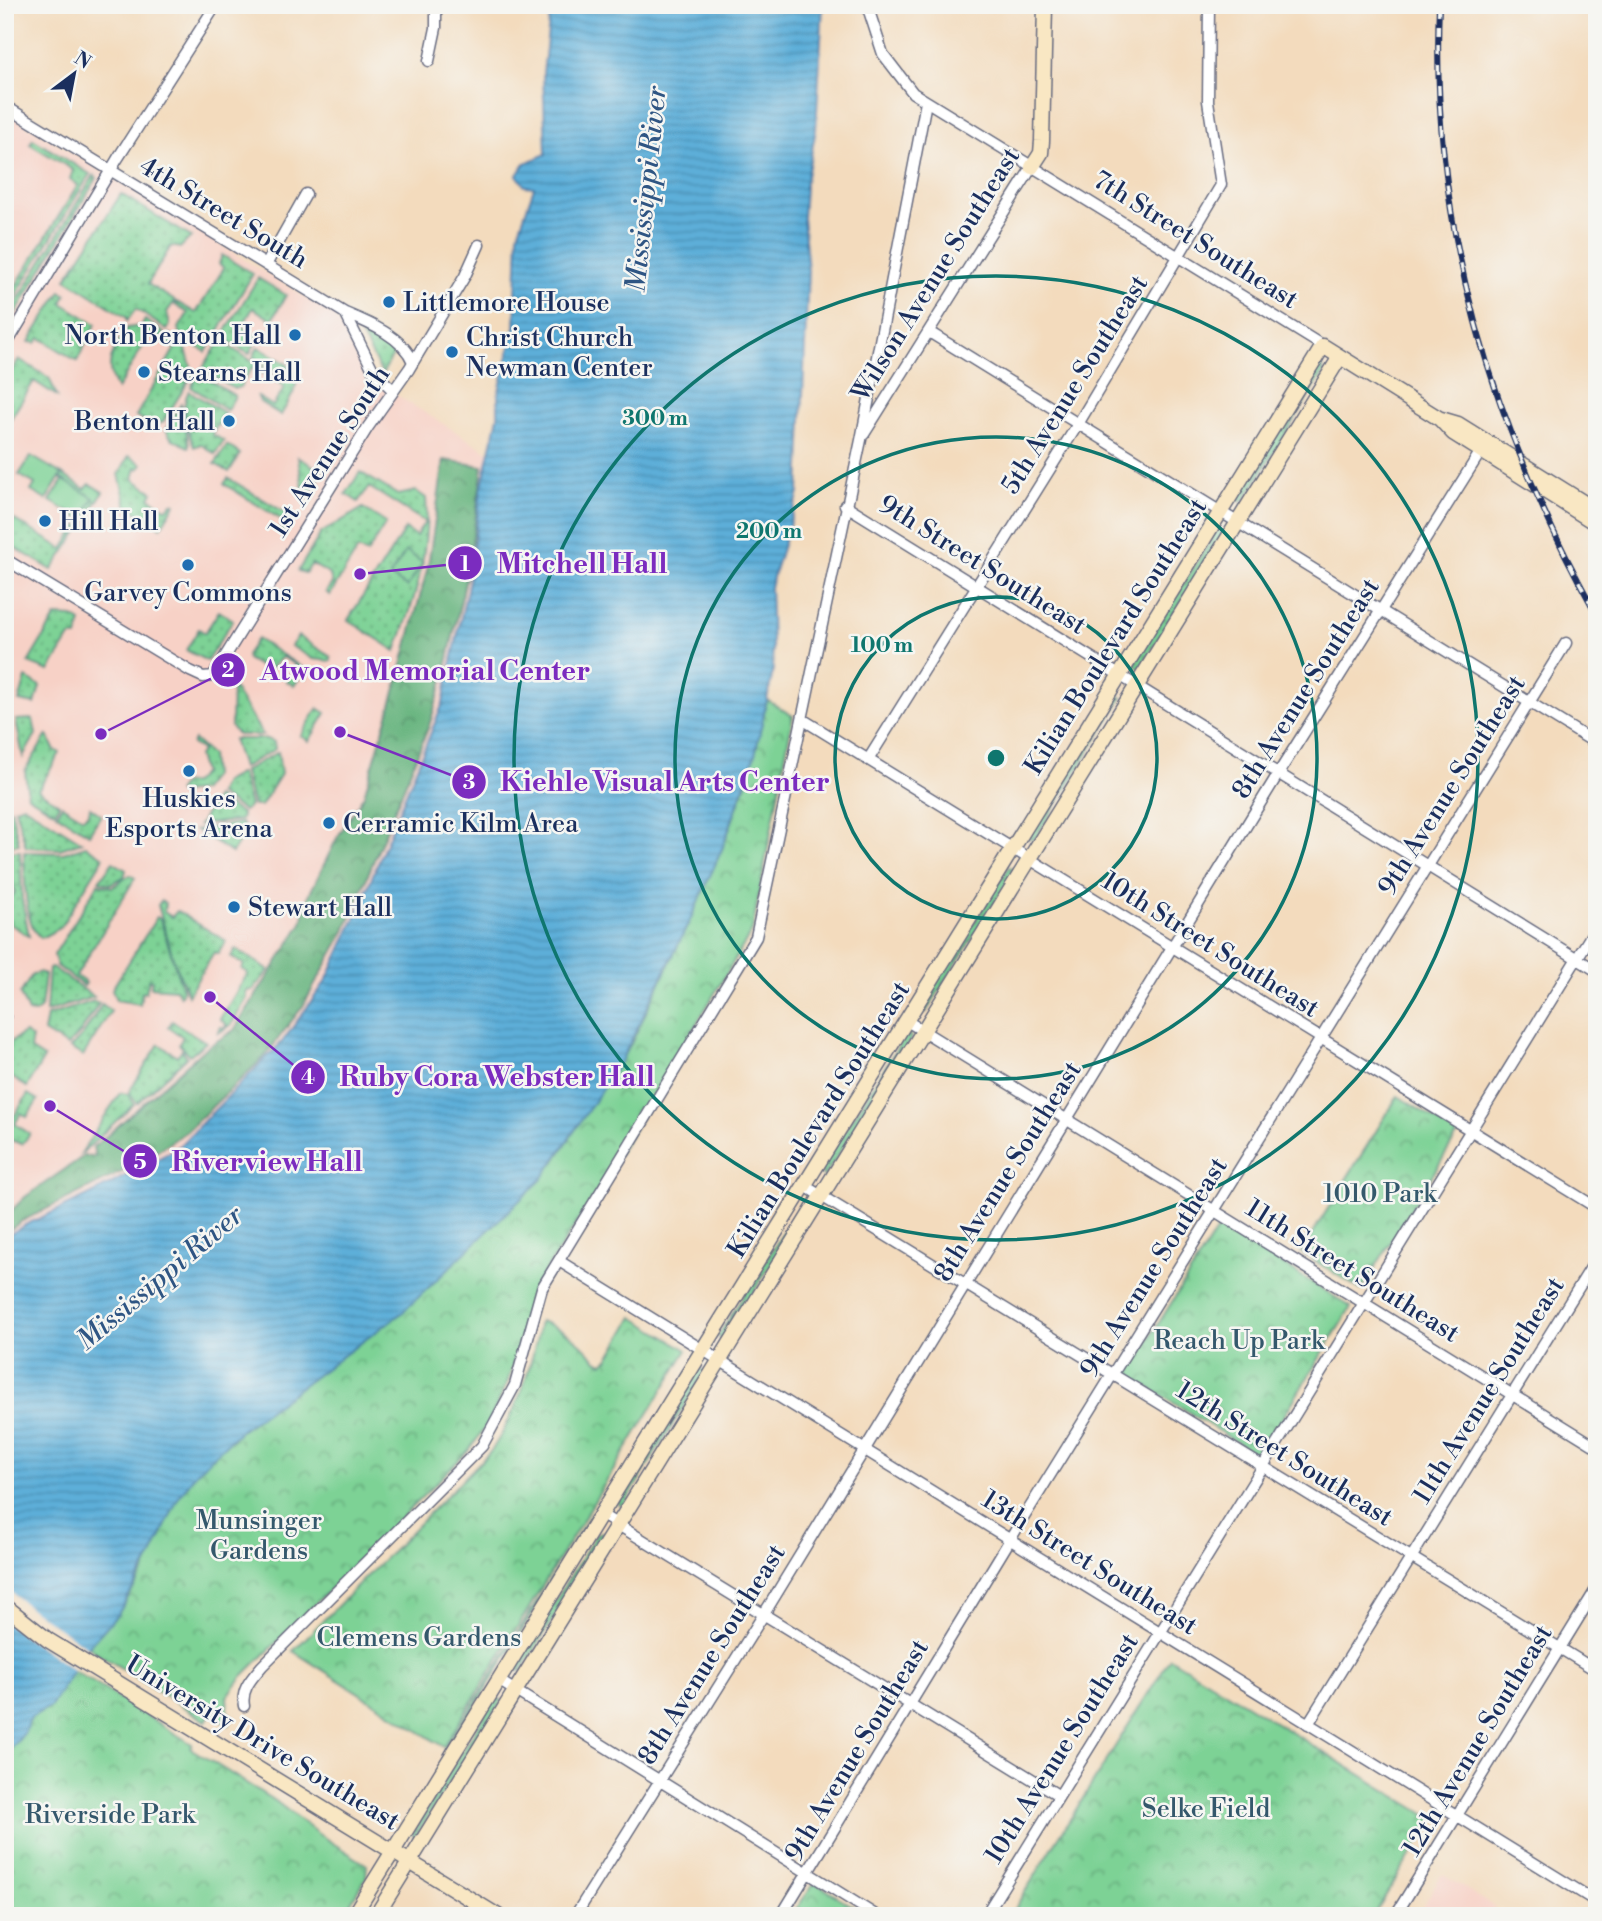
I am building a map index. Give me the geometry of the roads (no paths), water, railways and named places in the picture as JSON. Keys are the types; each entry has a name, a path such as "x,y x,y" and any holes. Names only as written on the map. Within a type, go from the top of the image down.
{"street":[{"path":"5,11 9,5"},
{"path":"7,340 216,5"},
{"path":"429,61 436,28 436,5"},
{"name":"7th Street Southeast","path":"867,5 883,54 902,83 926,102 1440,419 1453,433 1597,524"},
{"name":"Wilson Avenue Southeast","path":"860,440 1041,153 1045,5"},
{"name":"5th Avenue Southeast","path":"868,760 1078,424 1221,185 1208,101 1209,5"},
{"path":"244,1706 242,1696 247,1684 262,1667 482,1446 514,1385 542,1288 751,949 764,910 926,102"},
{"name":"4th Street South","path":"5,106 265,265 400,343 413,362"},
{"path":"265,265 306,194"},
{"name":"1st Avenue South","path":"5,559 190,671 210,677 220,669 413,362 465,276 479,245"},
{"path":"345,313 374,372 393,390"},
{"path":"929,332 1597,744"},
{"name":"Kilian Boulevard Southeast","path":"352,1916 1323,346"},
{"name":"Kilian Boulevard Southeast","path":"376,1916 1340,357"},
{"name":"7th Street Southeast","path":"1440,419 1458,424 1597,510"},
{"name":"8th Avenue Southeast","path":"575,1916 764,1614 863,1447 1171,947 1481,451"},
{"name":"9th Street Southeast","path":"845,505 1597,971"},
{"name":"9th Avenue Southeast","path":"781,1916 1011,1538 1566,643"},
{"name":"10th Street Southeast","path":"802,719 1597,1208"},
{"name":"10th Avenue Southeast","path":"985,1916 1597,926"},
{"name":"11th Street Southeast","path":"907,1021 1597,1447"},
{"name":"12th Street Southeast","path":"805,1186 1597,1671"},
{"name":"11th Avenue Southeast","path":"1308,1724 1597,1258"},
{"name":"13th Street Southeast","path":"559,1261 1597,1902"},
{"path":"602,1515 1058,1795"},
{"name":"12th Avenue Southeast","path":"1395,1916 1597,1588"},
{"name":"University Drive Southeast","path":"5,1606 48,1640 498,1916"},
{"path":"498,1680 877,1916"}],"water":[{"name":"Mississippi River","path":"551,5 823,5 816,129 805,187 803,218 808,271 799,493 770,587 773,672 755,755 722,849 621,1061 542,1179 403,1312 240,1431 196,1473 177,1500 152,1556 118,1614 88,1647 51,1706 30,1718 25,1732 5,1756 5,1237 176,1149 282,1042 326,981 357,914 443,703 469,580 481,490 498,417 498,395 515,327 518,234 534,187 525,186 517,175 525,163 546,154 543,73"}],"railway":[{"path":"1439,5 1439,87 1445,166 1457,245 1475,321 1498,397 1526,470 1559,543 1597,615"}],"place":[{"name":"Littlemore House","path":"389,302"},
{"name":"North Benton Hall","path":"295,335"},
{"name":"Christ Church Newman Center","path":"452,352"},
{"name":"Stearns Hall","path":"144,372"},
{"name":"Benton Hall","path":"229,421"},
{"name":"Hill Hall","path":"45,521"},
{"name":"Garvey Commons","path":"188,565"},
{"name":"Mitchell Hall","path":"360,574"},
{"name":"Kiehle Visual Arts Center","path":"340,732"},
{"name":"Atwood Memorial Center","path":"101,734"},
{"name":"Huskies Esports Arena","path":"189,771"},
{"name":"Cerramic Kilm Area","path":"329,823"},
{"name":"Stewart Hall","path":"234,907"},
{"name":"Ruby Cora Webster Hall","path":"210,997"},
{"name":"Riverview Hall","path":"50,1106"}],"park label":[{"name":"1010 Park","path":"1380,1193"},
{"name":"Reach Up Park","path":"1239,1340"},
{"name":"Munsinger Gardens","path":"259,1535"},
{"name":"Clemens Gardens","path":"419,1637"},
{"name":"Selke Field","path":"1206,1808"},
{"name":"Riverside Park","path":"110,1814"}]}
